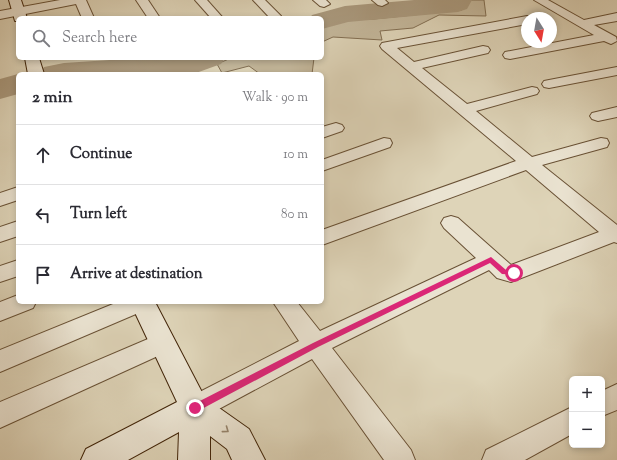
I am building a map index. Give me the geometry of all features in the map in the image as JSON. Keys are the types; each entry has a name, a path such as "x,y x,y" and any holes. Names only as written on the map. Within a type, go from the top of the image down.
{"street":[{"path":"0,15 18,10 79,0 87,16"},
{"path":"142,0 153,16"},
{"path":"201,0 215,16"},
{"path":"259,0 275,16"},
{"path":"542,1 557,0"},
{"path":"542,1 617,44"},
{"path":"557,14 564,13"},
{"path":"582,24 617,17"},
{"path":"521,21 387,46 466,109 528,163 616,234"},
{"path":"510,55 605,37"},
{"path":"413,66 482,50"},
{"path":"32,60 36,72"},
{"path":"549,84 617,71"},
{"path":"466,109 532,91"},
{"path":"598,116 617,112"},
{"path":"324,237 528,163 601,142"},
{"path":"324,165 384,143"},
{"path":"0,200 16,195"},
{"path":"451,223 505,272 511,274 616,234"},
{"path":"0,235 16,229"},
{"path":"96,460 315,345 491,260"},
{"path":"0,274 16,269"},
{"path":"0,312 20,304"},
{"path":"0,361 137,304"},
{"path":"143,304 195,408 238,439 249,460"},
{"path":"285,304 401,460"},
{"path":"0,415 162,343"},
{"path":"605,402 617,396"},
{"path":"194,460 195,408"},
{"path":"496,460 569,422"}],"shaded area":[{"path":"465,0 484,0 486,16 439,15 413,28 380,31 382,40 333,37 324,41 324,24 341,20 374,19 462,10"},
{"path":"226,60 314,60 312,72 257,72 249,66 221,72 217,64"}],"waterway":[{"path":"324,20 345,14 458,4 459,0"},
{"path":"64,72 196,64 205,60"},
{"path":"0,89 16,85"}],"route":[{"path":"195,408 315,345 491,260 508,274 514,273"}]}
